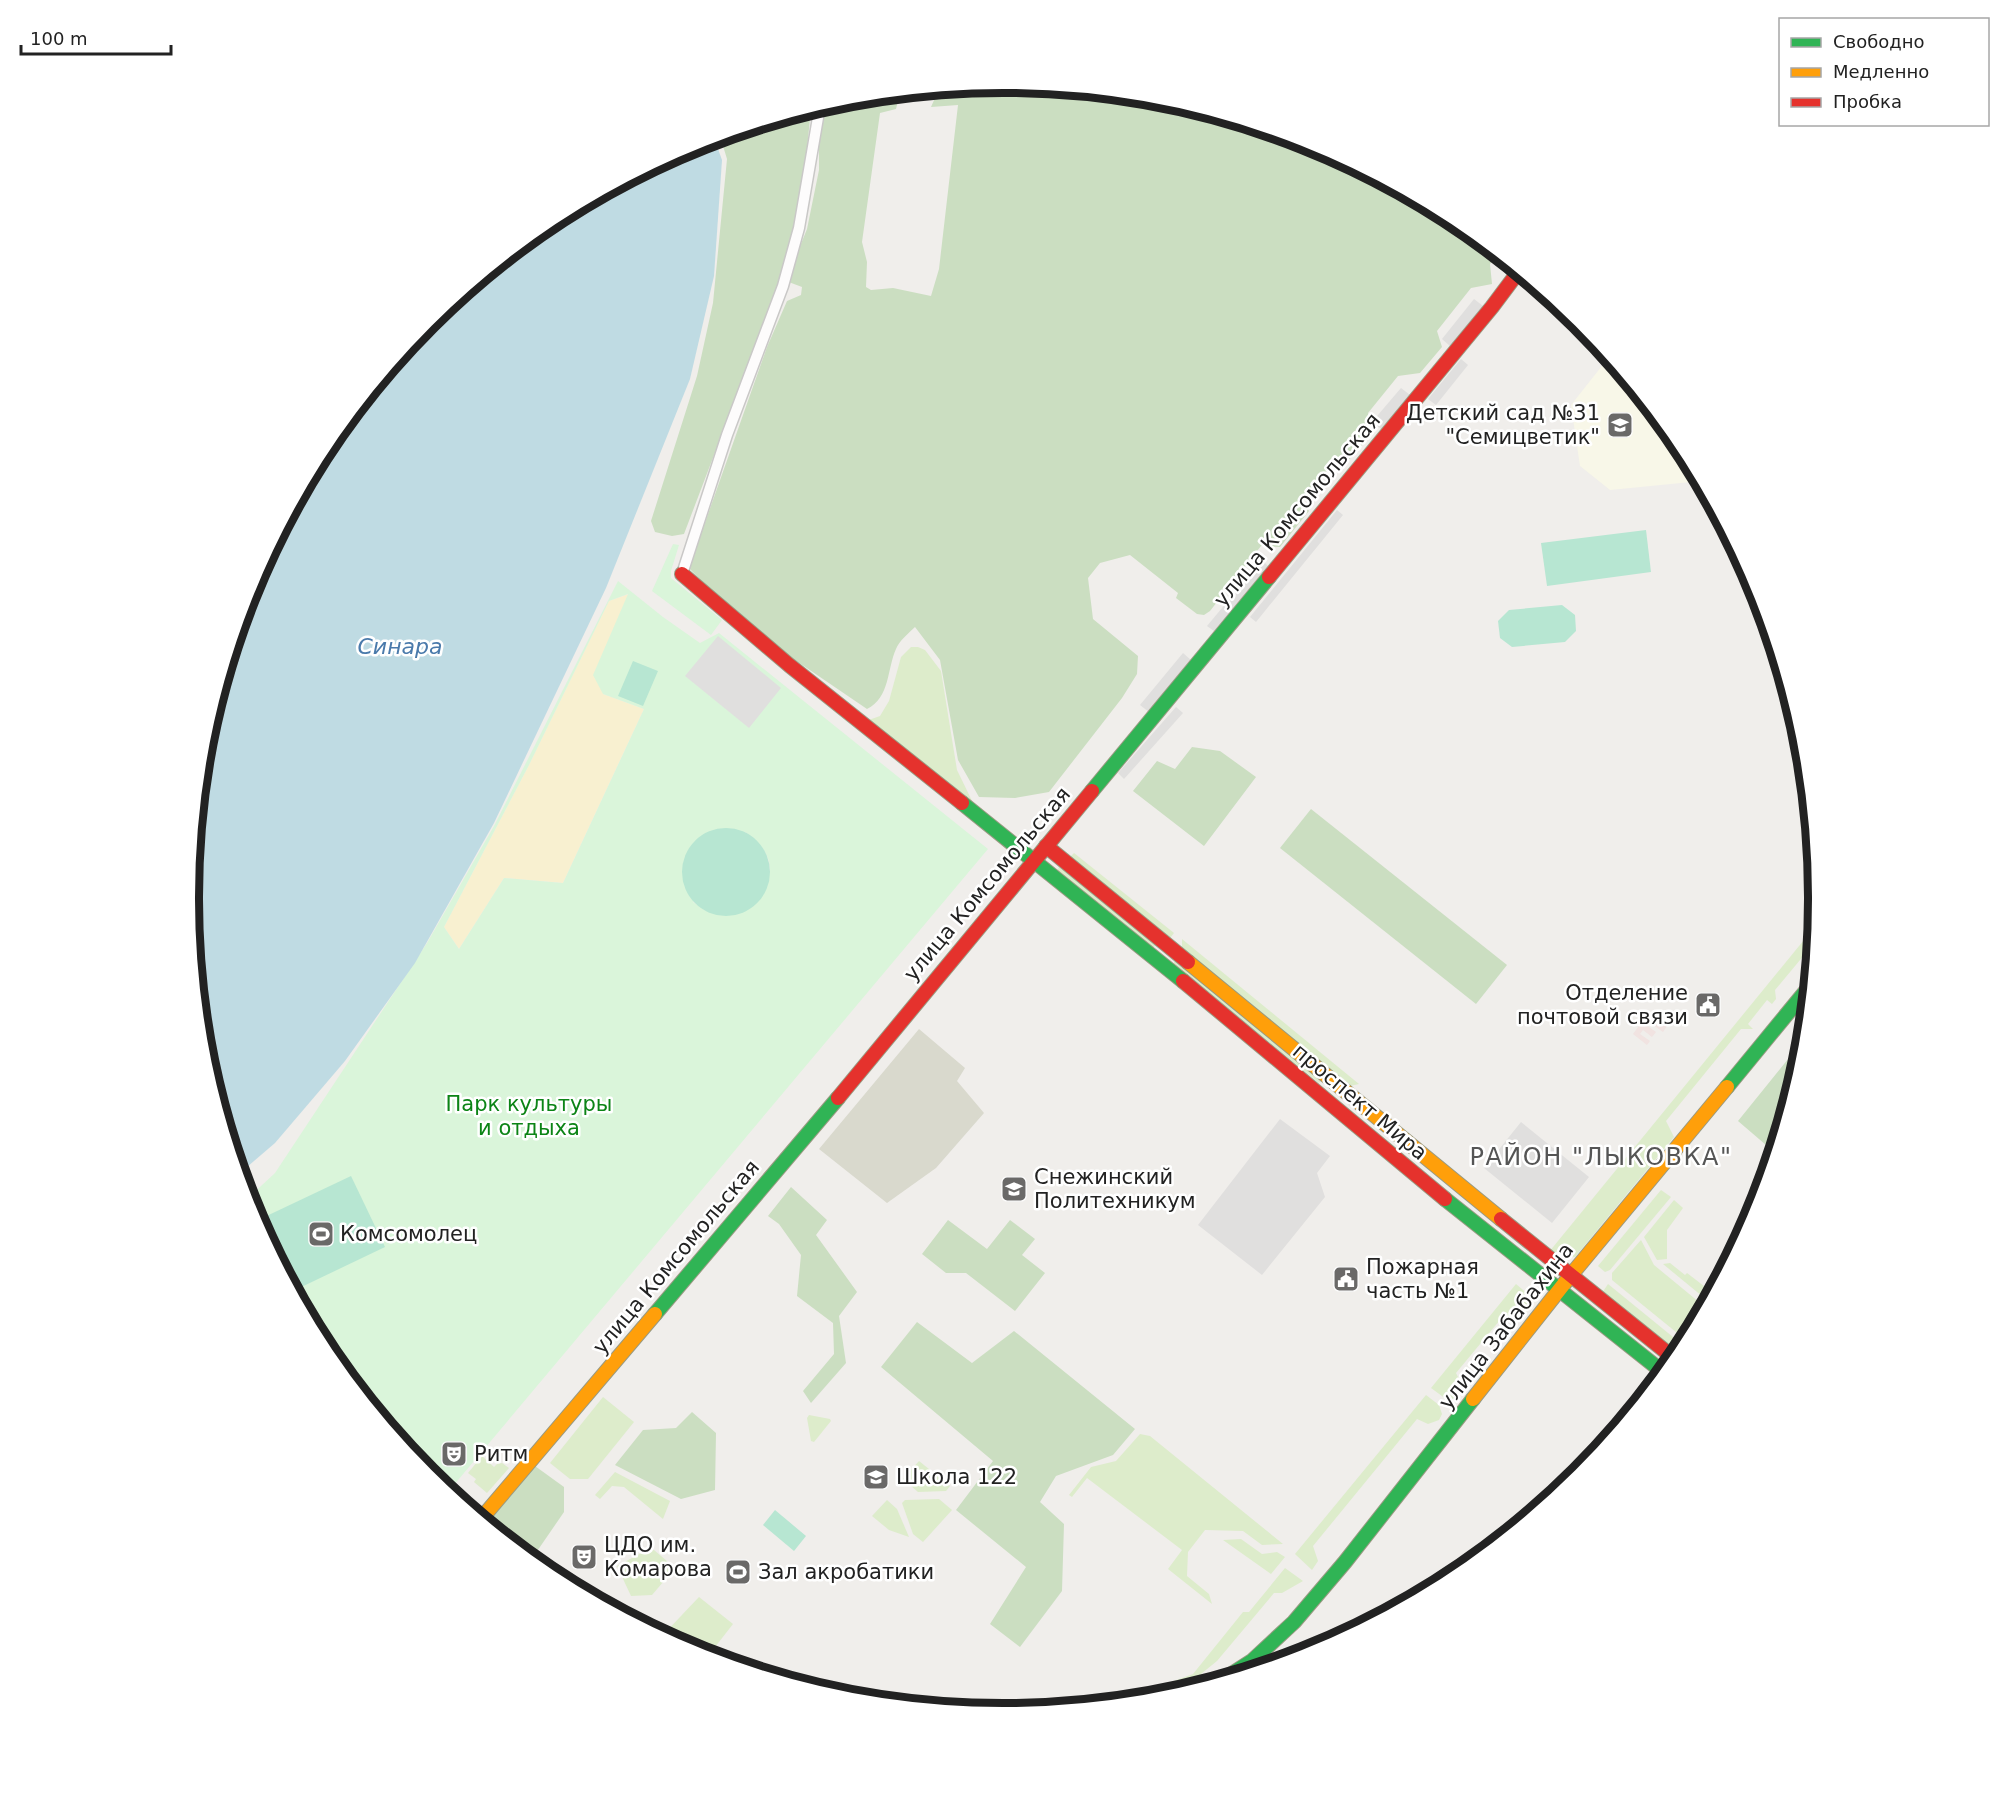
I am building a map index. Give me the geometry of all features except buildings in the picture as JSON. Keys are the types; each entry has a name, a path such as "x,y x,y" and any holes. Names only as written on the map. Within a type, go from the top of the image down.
{"street":[{"path":"682,574 727,435 783,286 800,228 819,114"},
{"name":"улица Комсомольская","path":"485,1513 860,1072 1485,316 1515,277"},
{"name":"проспект Мира","path":"682,574 789,665 1159,961 1418,1177 1657,1367"},
{"name":"проспект Мира","path":"1046,846 1667,1353"},
{"path":"1159,961 1169,947"},
{"name":"улица Забабахина","path":"1244,1666 1294,1622 1346,1562 1571,1275 1803,995"},
{"path":"1320,1097 1332,1081"},
{"path":"1418,1177 1430,1161"}],"shaded area":[{"path":"1474,299 1483,306 1450,346 1442,339"},
{"path":"1461,359 1468,365 1436,405 1428,399"},
{"name":"Детский сад №31 \"Семицветик\"","path":"1605,362 1642,408 1692,482 1610,490 1580,466 1571,405"},
{"path":"1401,388 1410,395 1381,429 1372,422"},
{"path":"1337,510 1343,515 1256,622 1250,617"},
{"path":"1262,560 1268,566 1214,631 1207,626"},
{"path":"718,636 781,688 749,728 685,676"},
{"path":"1183,653 1192,661 1149,712 1140,705"},
{"path":"1176,707 1183,713 1124,779 1118,773"},
{"path":"1647,1015 1661,1025 1665,1020 1669,1023 1663,1032 1649,1022 1646,1025 1656,1032 1652,1037 1643,1030 1640,1034 1650,1041 1647,1045 1633,1034"},
{"path":"919,1029 965,1068 957,1081 984,1113 936,1168 887,1203 819,1149"},
{"path":"1280,1119 1330,1156 1317,1173 1325,1197 1262,1275 1198,1225"},
{"path":"1521,1122 1589,1177 1552,1223 1484,1168"}],"green space":[{"path":"1004,93 1056,95 1161,108 1212,120 1312,154 1360,176 1406,201 1494,259 1490,264 1492,284 1471,288 1437,331 1442,347 1420,373 1398,376 1368,413 1371,434 1342,468 1333,463 1303,502 1309,511 1280,547 1261,546 1210,611 1204,615 1197,614 1176,598 1178,593 1130,555 1100,563 1088,578 1093,619 1138,656 1137,674 1122,698 1049,792 1015,798 979,797 958,760 940,660 915,627 897,646 884,690 880,698 867,709 773,645 728,608 689,568 767,347 787,301 801,295 802,287 786,281 807,229 819,170 819,114 898,100 896,109 880,113 862,242 867,262 866,287 871,290 893,288 931,296 939,269 958,105 931,107 936,96"},
{"path":"810,116 805,170 779,284 684,534 672,536 655,532 651,521 697,376 713,303 727,159 722,144"},
{"path":"1646,530 1651,572 1547,586 1541,543"},
{"path":"673,544 679,545 671,578 722,620 711,635 652,591"},
{"name":"Парк культуры и отдыха","path":"618,581 700,643 719,633 988,849 454,1485 398,1429 334,1345 306,1300 282,1254 255,1192 275,1173 427,943 494,826","holes":["628,594 593,675 603,694 644,709 563,883 504,878 459,949 444,927 529,765 609,601","745,832 763,848 770,871 706,911 693,902"]},
{"path":"1562,605 1575,615 1576,631 1565,642 1512,647 1500,638 1498,621 1509,610"},
{"path":"911,647 925,650 941,671 957,770 976,809 863,722 880,716 889,701 901,657"},
{"path":"633,661 658,671 643,706 618,696"},
{"path":"1192,747 1220,751 1256,777 1204,846 1133,791 1157,761 1175,769"},
{"path":"1311,809 1507,965 1476,1004 1280,848"},
{"path":"726,828 743,831 757,841 767,855 770,872 767,889 757,903 743,913 726,916 709,913 695,903 685,889 682,872 685,855 695,841 709,831"},
{"path":"1074,853 1174,933 1170,938 1069,858"},
{"path":"1060,866 1156,944 1153,948 1057,870"},
{"path":"1807,936 1807,952 1775,990 1776,999 1772,1004 1767,1000 1748,1024 1753,1029 1741,1029 1666,1121 1674,1137 1575,1257 1559,1258 1549,1252"},
{"path":"1182,939 1359,1084 1350,1086 1182,948"},
{"path":"1175,961 1322,1080 1319,1083 1173,964"},
{"path":"1793,1052 1766,1157 1766,1145 1738,1121"},
{"name":"Комсомолец","path":"351,1176 385,1247 300,1288 265,1217"},
{"path":"791,1187 827,1220 816,1235 857,1292 839,1316 846,1363 811,1403 803,1391 834,1354 833,1323 797,1296 801,1255 779,1224 768,1216"},
{"path":"1661,1190 1671,1197 1610,1270 1605,1272 1598,1266"},
{"path":"1674,1200 1683,1208 1667,1230 1667,1259 1657,1260 1644,1237"},
{"path":"948,1220 987,1249 1010,1220 1035,1239 1022,1255 1045,1273 1015,1311 966,1273 946,1273 922,1254"},
{"path":"1641,1240 1654,1265 1699,1302 1679,1335 1612,1280 1612,1273"},
{"path":"1670,1263 1707,1288 1703,1297 1663,1264"},
{"path":"1516,1284 1535,1300 1517,1320 1507,1322 1500,1320 1456,1373 1462,1385 1461,1391 1453,1399 1446,1399 1431,1388"},
{"path":"1608,1284 1676,1340 1671,1348 1602,1293"},
{"path":"917,1322 972,1363 1014,1331 1135,1429 1113,1455 1056,1476 1040,1502 1064,1524 1062,1591 1020,1647 990,1624 1026,1567 956,1510 993,1461 881,1367"},
{"path":"1426,1395 1439,1405 1442,1414 1439,1420 1428,1424 1417,1419 1313,1546 1318,1561 1312,1570 1295,1554"},
{"path":"603,1397 634,1422 588,1479 570,1479 550,1463"},
{"path":"692,1412 716,1433 715,1490 681,1499 615,1465 643,1430 676,1428"},
{"path":"809,1415 831,1421 814,1442 811,1441 807,1418"},
{"path":"1140,1434 1150,1436 1283,1544 1262,1545 1243,1531 1205,1530 1188,1552 1187,1576 1209,1594 1212,1604 1168,1569 1182,1550 1087,1478 1072,1497 1069,1495 1091,1467 1116,1461"},
{"path":"482,1456 494,1467 502,1463 509,1468 487,1493 474,1482 476,1479 468,1473"},
{"path":"919,1461 950,1486 946,1491 918,1492 903,1479"},
{"path":"535,1466 564,1487 564,1512 536,1553 491,1519"},
{"path":"615,1472 670,1501 663,1519 624,1487 612,1486 600,1499 595,1495"},
{"path":"939,1499 952,1510 923,1542 913,1534 902,1503 905,1500"},
{"path":"887,1500 897,1509 909,1537 889,1530 872,1516"},
{"path":"775,1510 806,1536 794,1551 763,1525"},
{"path":"1241,1539 1262,1554 1277,1552 1285,1557 1271,1574 1223,1540"},
{"path":"654,1550 675,1568 652,1595 631,1596 617,1566 645,1551"},
{"path":"1285,1568 1303,1581 1282,1593 1274,1593 1217,1661 1196,1678 1173,1685 1171,1682 1193,1674 1243,1612 1249,1612"},
{"path":"699,1597 733,1624 714,1649 668,1630"}],"sand":[{"path":"629,594 603,694 644,709 563,883 504,878 459,949 444,927 529,765 609,601"}],"water":[{"name":"Синара","path":"717,146 722,160 714,276 690,379 606,588 494,823 415,963 345,1061 275,1143 245,1168 226,1106 214,1055 205,1003 198,898 205,793 214,741 241,639 260,590 306,495 334,451 398,367 434,329 513,259 556,229 647,176"}],"traffic: fast":[{"path":"1092,791 1269,577"},
{"path":"962,803 1183,981"},
{"path":"1727,1087 1803,995"},
{"path":"655,1314 838,1098"},
{"path":"1445,1199 1657,1367"},
{"path":"1245,1665 1294,1622 1345,1562 1473,1399"}],"traffic: slow":[{"path":"1188,962 1501,1219"},
{"path":"1473,1399 1571,1275 1727,1087"},
{"path":"486,1514 655,1314"}],"traffic: jam":[{"path":"1269,577 1515,277"},
{"path":"682,574 789,665 962,803"},
{"path":"838,1098 1092,791"},
{"path":"1046,846 1188,962"},
{"path":"1183,981 1445,1199"},
{"path":"1501,1219 1667,1353"}],"place":[{"name":"Детский сад №31 \"Семицветик\"","path":"1620,425"},
{"name":"Отделение почтовой связи","path":"1708,1005"},
{"name":"Снежинский Политехникум","path":"1014,1189"},
{"name":"Комсомолец","path":"321,1234"},
{"name":"Пожарная часть №1","path":"1346,1279"},
{"name":"Ритм","path":"454,1454"},
{"name":"Школа 122","path":"876,1477"},
{"name":"ЦДО им. Комарова","path":"584,1557"},
{"name":"Зал акробатики","path":"738,1572"}],"district":[{"name":"РАЙОН \"ЛЫКОВКА\"","path":"1601,1157"}]}
